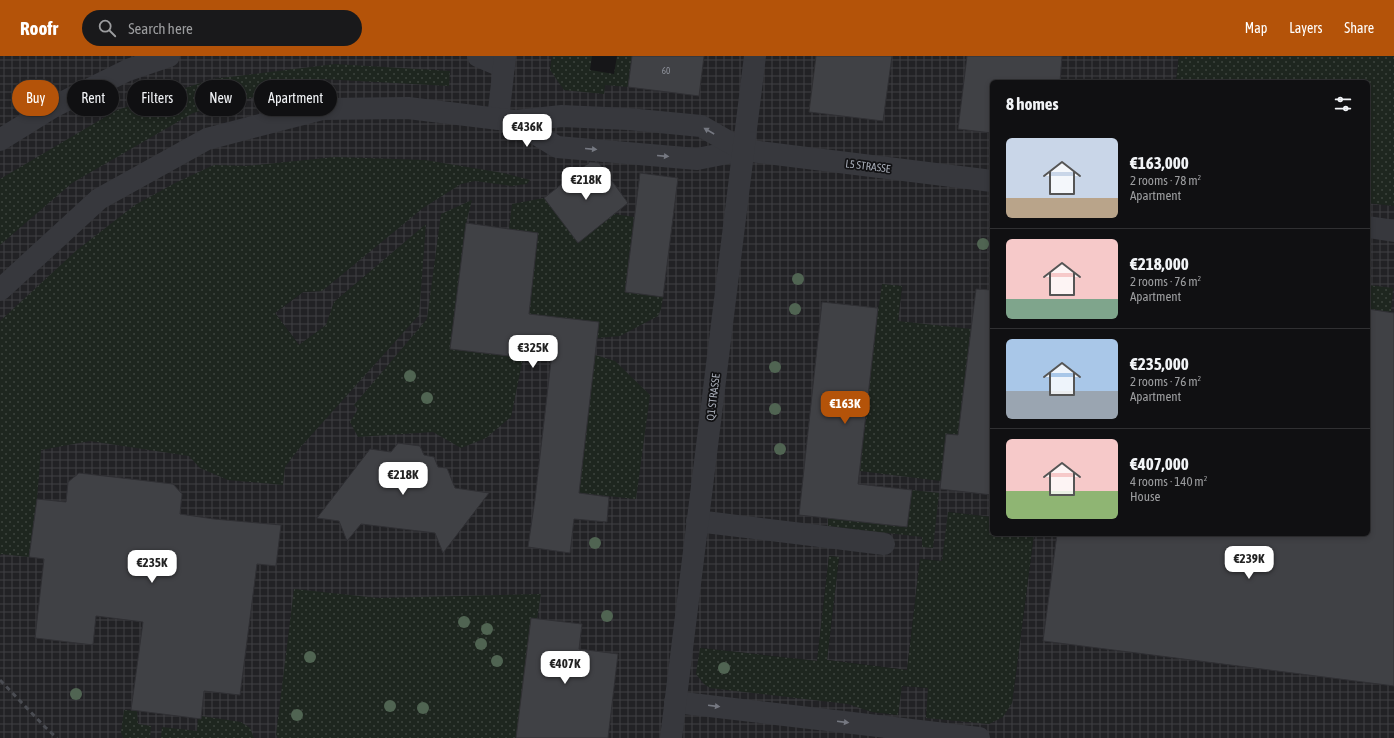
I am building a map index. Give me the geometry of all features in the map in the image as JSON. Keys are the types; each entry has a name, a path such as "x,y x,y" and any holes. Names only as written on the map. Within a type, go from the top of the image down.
{"street":[{"path":"0,140 53,107 128,70 169,56"},
{"path":"478,56 505,61 507,120"},
{"name":"Q1 STRASSE","path":"671,738 755,56"},
{"path":"0,290 99,199 207,139 322,109 408,108 507,120 562,116 628,119 701,126 743,150"},
{"path":"507,120 557,147 697,159 743,150"},
{"name":"L5 STRASSE","path":"743,150 990,181"},
{"path":"1370,228 1394,231"},
{"path":"697,522 884,544"},
{"path":"675,702 979,738"}],"shaded area":[{"path":"0,56 552,56 550,70 604,94 605,85 632,56 1179,56 1176,80 990,80 990,517 949,512 942,561 920,559 907,670 827,660 839,557 829,556 817,661 700,648 872,712 898,715 901,686 929,688 926,717 1012,703 1034,536 1370,536 1370,203 1394,206 1394,738 0,738","holes":["544,198 578,243 614,214 625,292 662,297 529,310","426,225 297,451 153,289 322,291 303,292 275,313 299,345 327,325 334,302","902,287 898,321 957,435 946,434 944,455 878,308 879,305"]},
{"path":"552,56 592,56 590,70 614,74 617,56 632,56 628,87 605,85 604,94 564,90 550,70"},
{"path":"1179,56 1394,56 1394,206 1370,203 1370,80 1176,80"},
{"path":"335,64 450,71 449,86 322,79 254,80 254,97 246,99 246,80 210,80"},
{"path":"195,85 195,112 72,183 0,245 0,179 107,116 119,116 119,109 127,107 127,116 187,116 187,87"},
{"path":"335,157 425,160 503,173 530,180 527,184 512,186 475,181 461,184 423,208 322,291 303,292 275,313 299,345 326,325 334,302 426,224 419,315 297,451 285,467 283,485 228,480 200,468 189,456 90,441 41,450 37,499 29,557 1,554 0,556 0,321 77,250 135,205 175,183 214,165 246,166"},
{"path":"544,198 578,242 614,214 634,217 625,292 663,297 658,316 620,336 597,338 527,327 538,233 509,229 512,204"},
{"path":"472,200 466,223 450,348 523,358 511,417 486,438 461,448 433,432 358,437 350,422 358,409 354,405 427,319 441,214"},
{"path":"882,284 902,286 898,321 971,329 958,435 946,434 941,481 860,471"},
{"path":"1370,285 1393,288 1391,312 1370,309"},
{"path":"595,355 615,361 650,395 636,499 579,493"},
{"path":"912,490 939,493 933,548 922,547 922,537 828,526 828,518 907,527"},
{"path":"948,512 990,517 990,536 1034,536 1012,703 1003,717 989,724 926,718 928,688 902,686 898,715 872,712 848,704 710,688 704,684 696,674 700,648 817,661 829,556 839,557 827,660 907,670 920,559 942,561"},
{"path":"294,589 378,598 541,594 537,619 531,618 516,738 279,738 276,735"},
{"path":"124,710 137,711 138,724 151,726 150,738 123,738 121,732"},
{"path":"201,716 241,722 250,728 254,738 161,738 162,727 197,731 198,718"}],"building":[{"path":"632,56 704,56 699,96 628,87"},
{"path":"816,56 892,56 883,121 809,112"},
{"path":"967,56 1062,56 1060,80 990,80 990,133 958,129"},
{"path":"590,162 599,163 628,203 578,243 544,198"},
{"path":"640,173 678,178 663,297 625,292"},
{"path":"466,223 538,233 529,314 599,322 579,493 609,497 607,522 574,519 570,553 528,547 551,361 450,349"},
{"path":"976,289 990,290 990,495 940,489 946,434 958,435"},
{"path":"822,302 878,308 858,484 912,490 907,527 799,515"},
{"path":"1370,309 1394,313 1394,686 1043,641 1057,536 1370,536"},
{"path":"398,443 420,446 424,455 434,457 438,467 447,468 455,488 489,493 443,553 435,533 361,524 347,541 339,521 317,518 370,449 391,452"},
{"path":"79,473 173,484 182,494 180,514 214,519 281,525 276,566 257,564 240,695 204,691 201,719 131,710 143,622 96,616 93,645 35,638 44,559 29,557 37,499 66,502 68,482"},
{"path":"531,618 582,624 579,649 618,654 608,738 516,738"}],"railway":[{"path":"0,680 57,738"}]}
